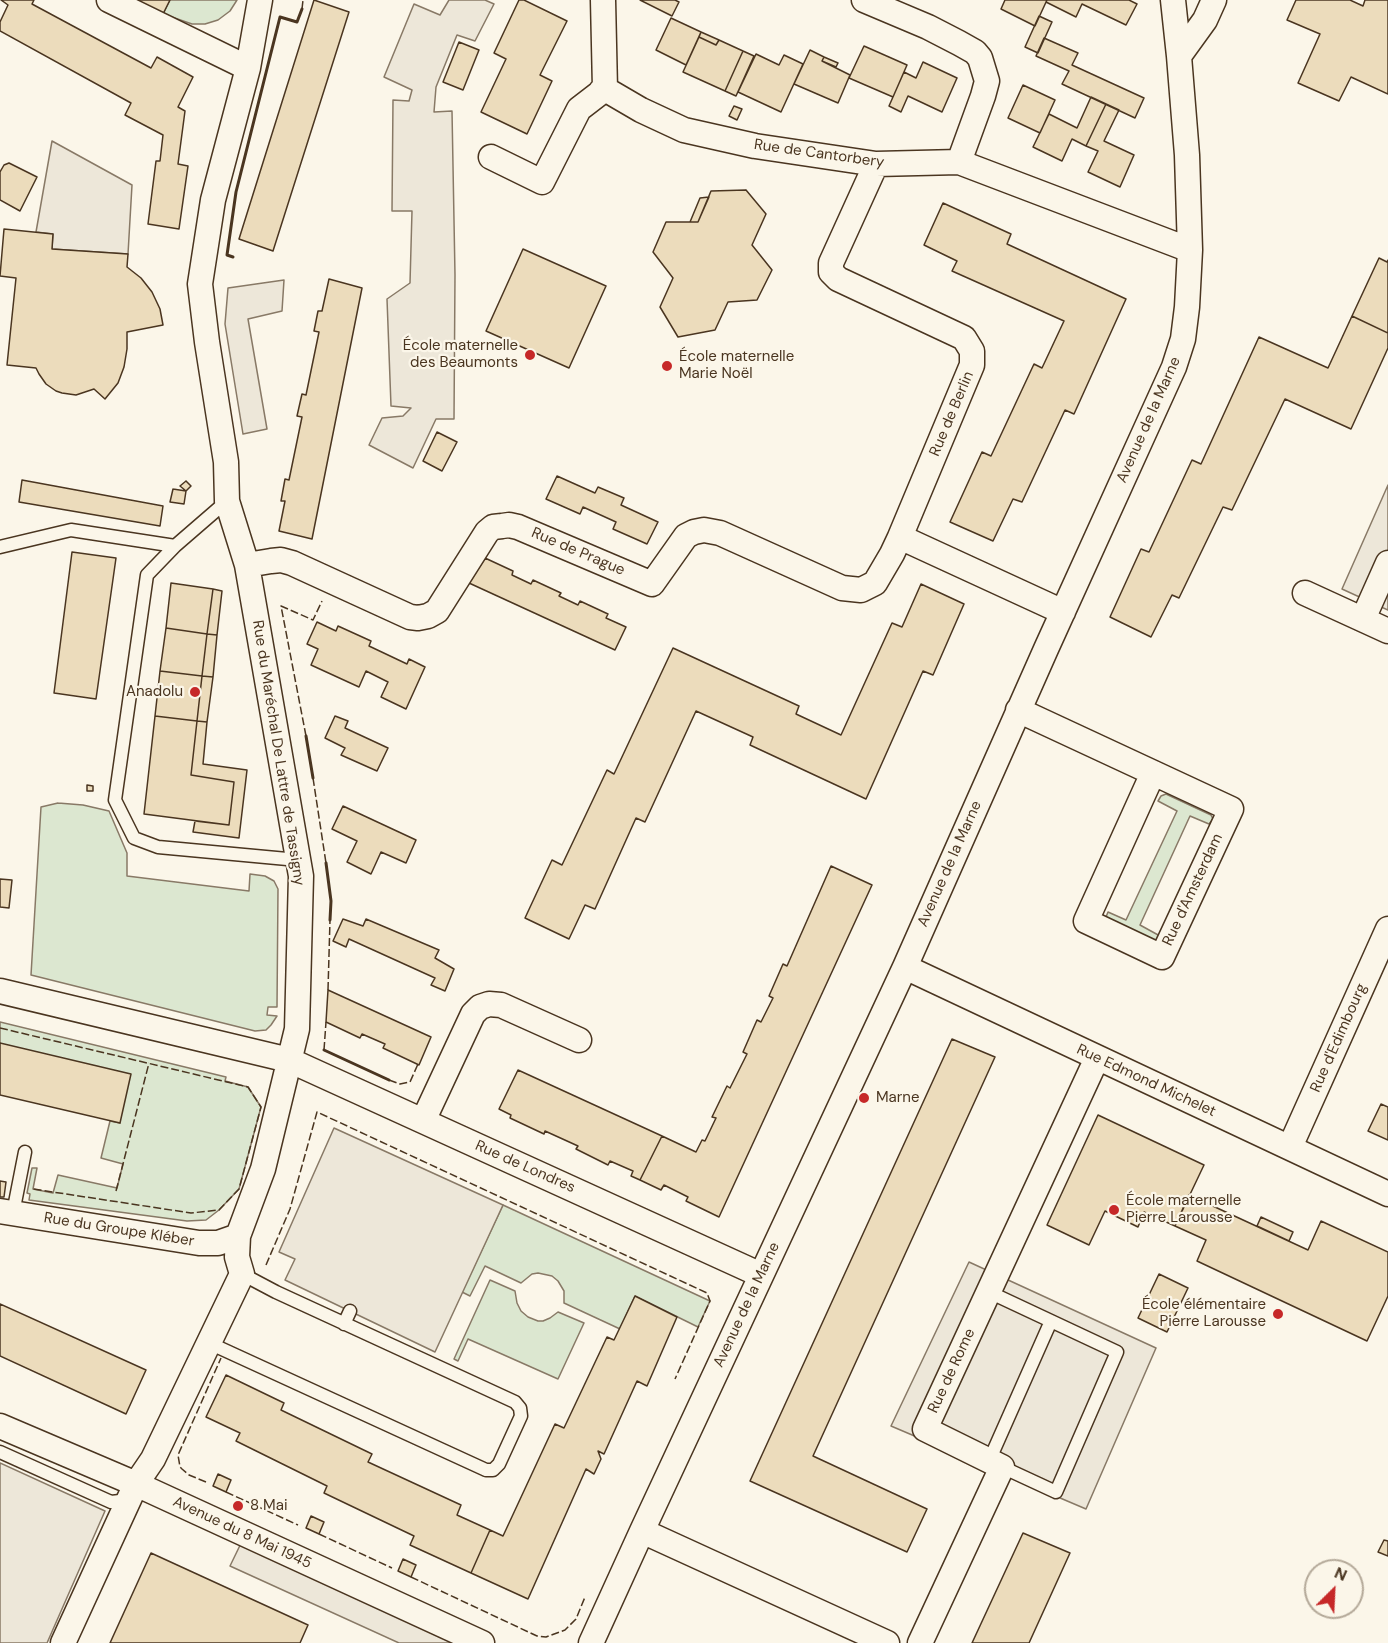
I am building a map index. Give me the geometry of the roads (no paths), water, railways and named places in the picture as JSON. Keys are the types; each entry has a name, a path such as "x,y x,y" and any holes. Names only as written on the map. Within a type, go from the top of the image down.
{"street":[{"path":"109,0 248,68"},
{"name":"Rue du Maréchal De Lattre de Tassigny","path":"242,1274 237,1257 238,1236 263,1169 297,1029 301,876 248,565 227,501 225,462 200,284 213,201 248,68 260,0"},
{"path":"491,157 542,182 579,109 603,90 603,0"},
{"path":"864,0 928,27 975,52 980,58 987,81 959,162"},
{"name":"Avenue de la Marne","path":"591,1643 905,967 1018,710 1174,367 1183,339 1190,250 1186,155 1173,0"},
{"path":"1179,56 1205,20 1214,0"},
{"name":"Rue de Cantorbery","path":"603,90 684,130 755,146 876,164 959,162 1190,250"},
{"name":"Rue de Berlin","path":"876,164 831,263 831,272 838,279 964,338 972,351 972,365 900,537"},
{"name":"Rue de Prague","path":"248,565 281,560 292,563 418,618 437,611 487,532 493,527 509,525 518,527 652,584 686,536 704,530 720,533 842,588 861,590 875,583 900,537"},
{"path":"900,537 1063,612"},
{"path":"1363,619 1388,563"},
{"path":"1305,593 1388,631"},
{"name":"Rue d'Amsterdam","path":"1018,710 1231,809 1162,957 1086,921 1153,773"},
{"name":"Rue d'Edimbourg","path":"1290,1147 1388,929"},
{"name":"Rue Edmond Michelet","path":"905,967 1388,1194"},
{"name":"Rue de Londres","path":"0,991 289,1060 761,1275"},
{"path":"423,1121 473,1014 480,1007 489,1004 501,1005 579,1040"},
{"name":"Rue de Rome","path":"995,1464 925,1430 1097,1058"},
{"name":"Rue du Groupe Kléber","path":"6,1212 199,1243 218,1243 238,1236"},
{"path":"63,1643 132,1492 153,1460 242,1274"},
{"name":"Avenue du 8 Mai 1945","path":"0,1426 132,1492 482,1643"},
{"path":"920,1643 995,1464"},
{"path":"642,1531 887,1643"}],"lane":[{"path":"227,501 175,546 147,574 115,800 134,838 158,847 298,861"},
{"path":"0,546 71,530 175,546"},
{"path":"6,1212 25,1152"},
{"path":"209,1343 486,1470 493,1470 499,1464 521,1416 520,1408 515,1402 344,1324 242,1274"},
{"path":"989,1292 1052,1321 1117,1352 1056,1492 995,1464 1052,1321"},
{"path":"344,1324 350,1311"},
{"path":"2,1456 63,1486 111,1502 132,1492"}],"place":[{"name":"École maternelle des Beaumonts","path":"530,355"},
{"name":"École maternelle Marie Noël","path":"667,366"},
{"name":"Anadolu","path":"195,692"},
{"name":"Marne","path":"864,1098"},
{"name":"École maternelle Pierre Larousse","path":"1114,1210"},
{"name":"École élémentaire Pierre Larousse","path":"1278,1314"},
{"name":"8 Mai","path":"238,1506"}]}
